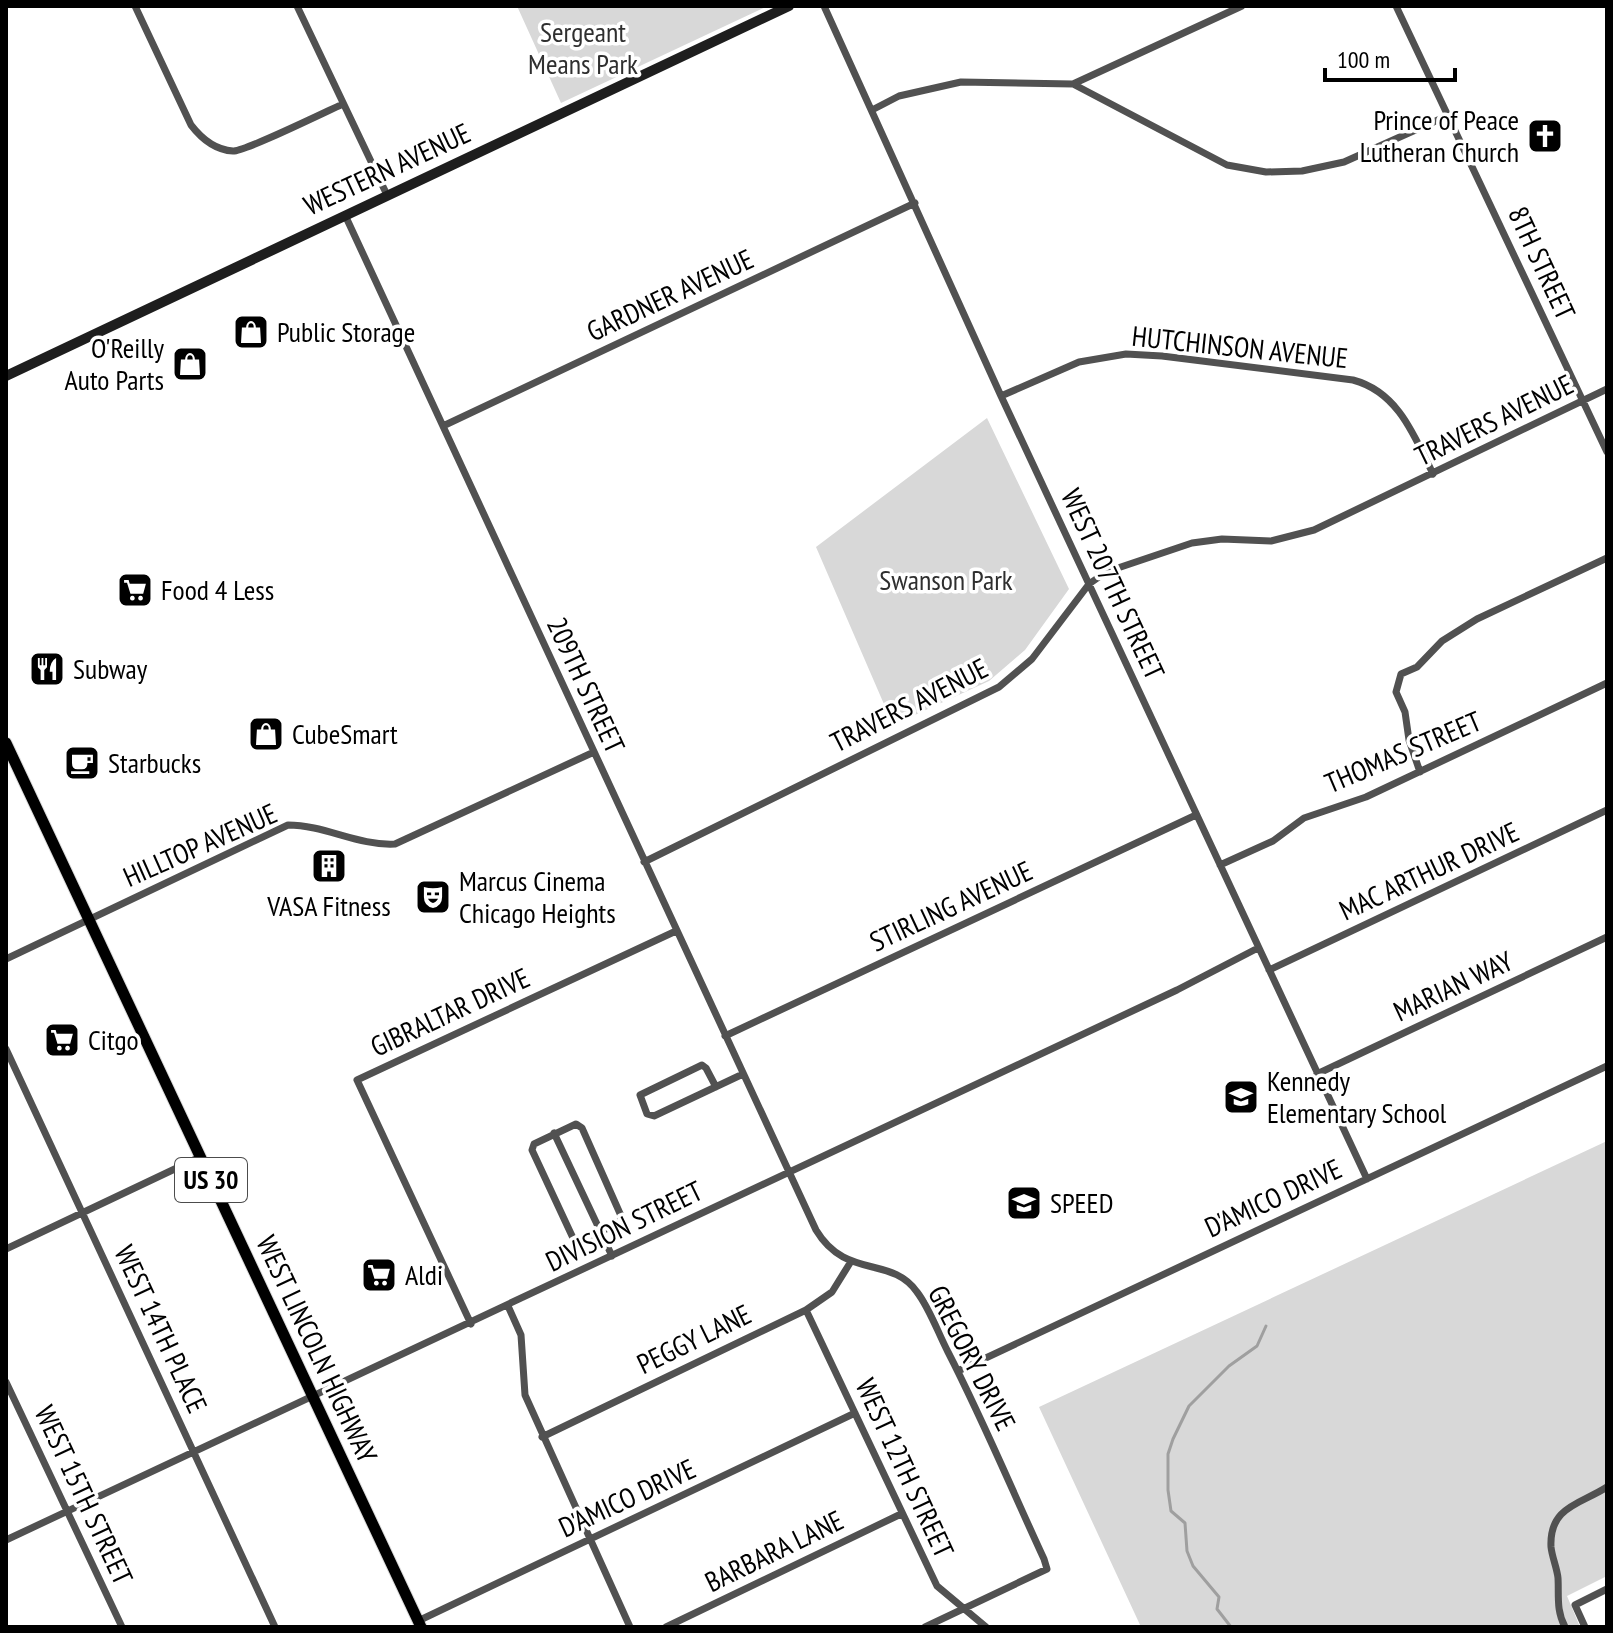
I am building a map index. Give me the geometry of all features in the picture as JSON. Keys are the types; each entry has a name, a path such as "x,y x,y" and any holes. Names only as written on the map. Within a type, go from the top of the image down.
{"main road":[{"name":"WESTERN AVENUE","path":"6,376 789,6"},
{"name":"WEST LINCOLN HIGHWAY","path":"6,743 420,1624"}],"street":[{"path":"135,6 191,125 201,139 215,146 235,152 343,104"},
{"path":"297,6 387,195"},
{"name":"WEST 207TH STREET","path":"824,6 1001,396 1367,1179"},
{"path":"872,110 899,96 961,82 1073,84 1242,6"},
{"name":"8TH STREET","path":"1396,6 1607,452"},
{"path":"1073,84 1227,165 1266,172 1302,171 1344,162 1449,115"},
{"name":"GARDNER AVENUE","path":"443,426 915,203"},
{"name":"209TH STREET","path":"345,215 789,1172"},
{"name":"HUTCHINSON AVENUE","path":"1001,396 1079,362 1126,354 1353,380 1380,392 1397,408 1409,424 1433,474"},
{"name":"TRAVERS AVENUE","path":"644,862 999,687 1032,659 1089,584 1112,569 1214,539 1271,541 1301,535 1607,389"},
{"path":"1420,772 1409,740 1405,712 1396,692 1401,674 1417,667 1442,641 1477,619 1607,558"},
{"name":"THOMAS STREET","path":"1220,865 1273,841 1304,818 1366,797 1607,683"},
{"name":"HILLTOP AVENUE","path":"6,959 288,825 310,825 368,842 395,844 594,752"},
{"name":"MAC ARTHUR DRIVE","path":"1269,970 1607,810"},
{"name":"STIRLING AVENUE","path":"725,1036 1196,815"},
{"name":"GIBRALTAR DRIVE","path":"471,1324 357,1080 676,931"},
{"name":"MARIAN WAY","path":"1317,1074 1607,937"},
{"name":"DIVISION STREET","path":"6,1540 471,1324 1166,995 1258,948"},
{"name":"WEST 14TH PLACE","path":"6,1049 275,1627"},
{"path":"716,1087 702,1065 640,1095 640,1099 647,1114 654,1116 716,1087 743,1074"},
{"name":"D'AMICO DRIVE","path":"958,1371 1607,1066"},
{"path":"576,1124 582,1128 622,1218 585,1240 573,1238 532,1150 534,1144 554,1133 576,1124"},
{"path":"554,1133 612,1256"},
{"path":"6,1249 200,1157"},
{"name":"GREGORY DRIVE","path":"789,1172 822,1240 830,1249 850,1263 896,1273 916,1290 958,1371 1047,1569 962,1609"},
{"name":"PEGGY LANE","path":"542,1437 806,1310 832,1292 850,1263"},
{"path":"508,1306 521,1335 525,1395 630,1627"},
{"name":"WEST 12TH STREET","path":"806,1310 937,1586 986,1627"},
{"name":"WEST 15TH STREET","path":"6,1382 122,1627"},
{"name":"D'AMICO DRIVE","path":"420,1624 855,1413"},
{"path":"1565,1627 1557,1604 1558,1575 1551,1547 1554,1526 1567,1508 1607,1487"},
{"name":"BARBARA LANE","path":"666,1627 901,1514"},
{"path":"1585,1627 1575,1605 1607,1589"},
{"path":"925,1627 962,1609"}],"green space":[{"name":"Sergeant Means Park","path":"517,6 768,6 561,103"},
{"name":"Swanson Park","path":"987,418 1069,589 1025,650 989,681 893,725 816,547"},
{"path":"1607,1141 1607,1576 1567,1596 1580,1627 1141,1627 1039,1407"}],"waterway":[{"path":"1231,1627 1217,1609 1219,1597 1193,1566 1187,1551 1185,1523 1171,1511 1168,1454 1189,1406 1229,1366 1257,1346 1266,1326"}],"place":[{"name":"Prince of Peace Lutheran Church","path":"1545,136"},
{"name":"Public Storage","path":"251,332"},
{"name":"O'Reilly Auto Parts","path":"190,364"},
{"name":"Food 4 Less","path":"135,590"},
{"name":"Subway","path":"47,669"},
{"name":"CubeSmart","path":"266,734"},
{"name":"Starbucks","path":"82,763"},
{"name":"VASA Fitness","path":"329,866"},
{"name":"Marcus Cinema Chicago Heights","path":"433,897"},
{"name":"Citgo","path":"62,1040"},
{"name":"Kennedy Elementary School","path":"1241,1097"},
{"name":"SPEED","path":"1024,1203"},
{"name":"Aldi","path":"379,1275"}]}
